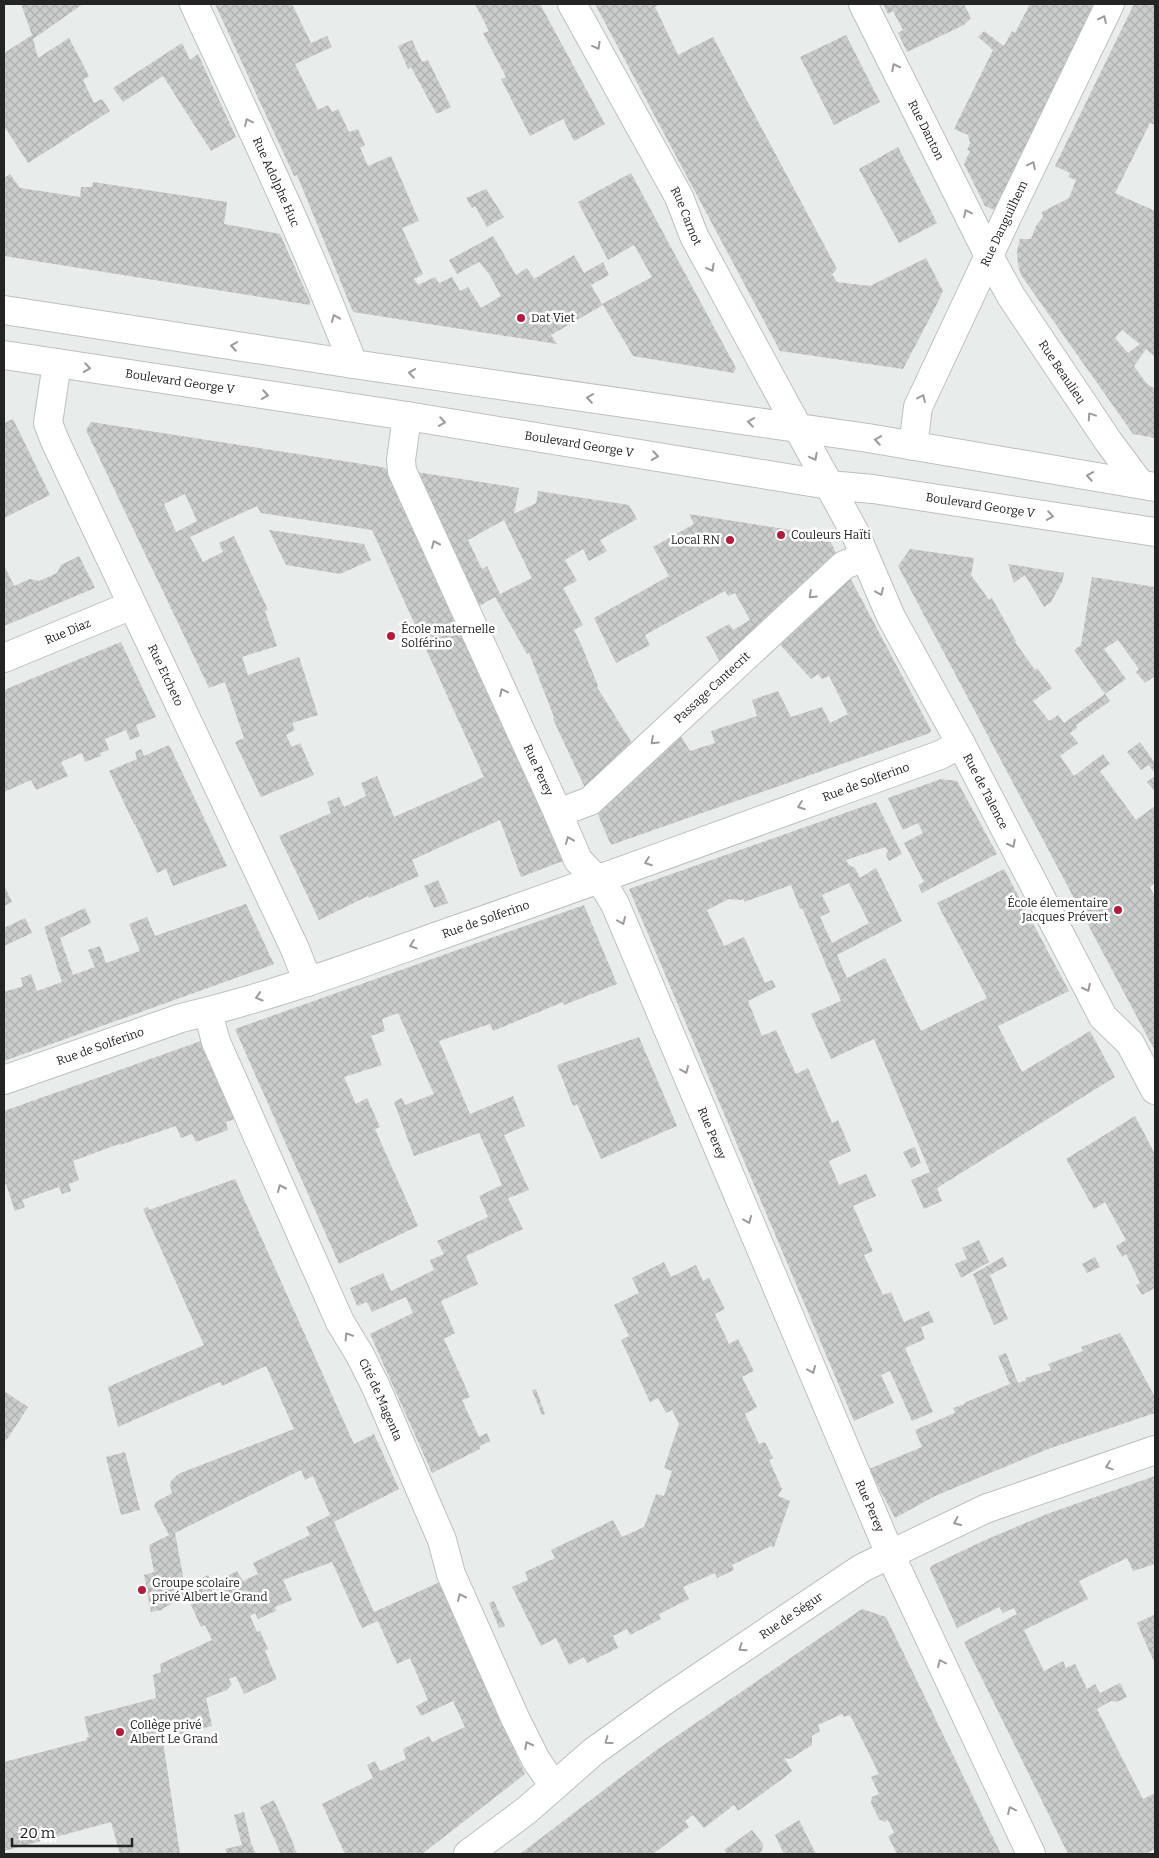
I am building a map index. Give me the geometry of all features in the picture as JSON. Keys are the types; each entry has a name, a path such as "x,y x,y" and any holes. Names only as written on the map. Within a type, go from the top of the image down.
{"street":[{"name":"Rue Adolphe Huc","path":"194,4 296,227 353,364"},
{"name":"Rue Carnot","path":"572,4 679,196 694,236 829,485"},
{"name":"Rue Danton","path":"863,4 989,256"},
{"name":"Rue Danguilhem","path":"913,446 918,407 1110,4"},
{"name":"Rue Beaulieu","path":"989,256 1011,296 1108,441 1148,485"},
{"path":"6,308 353,364 913,446 1148,485"},
{"name":"Boulevard George V","path":"4,355 407,416 829,485 882,491 1155,532"},
{"name":"Rue Etcheto","path":"57,363 48,423 54,441 291,940 308,982"},
{"name":"Rue Perey","path":"407,416 401,460 402,471 578,860 606,889 615,904 890,1554 1031,1854"},
{"name":"Rue de Talence","path":"829,485 855,533 891,617 1103,1017 1130,1043 1155,1090"},
{"name":"Passage Cantecrit","path":"558,813 590,801 844,566 865,557"},
{"name":"Rue Diaz","path":"4,658 132,604"},
{"name":"Rue de Solferino","path":"4,1080 182,1018 308,982 554,896 931,758 960,744"},
{"name":"Cité de Magenta","path":"208,1012 216,1042 340,1322 360,1355 376,1387 411,1466 442,1540 451,1574 515,1718 536,1760 554,1786"},
{"name":"Rue de Ségur","path":"468,1854 527,1810 593,1752 664,1701 862,1568 985,1509 1155,1450"}],"building":[{"path":"21,4 83,4 33,39 38,58 69,38 89,76 83,80 94,103 102,99 110,111 28,163 4,126 4,53 32,35"},
{"path":"215,4 292,4 311,43 327,36 332,47 295,64 318,110 328,105 332,112 338,109 349,132 358,129 365,145 360,148 368,166 391,156 419,221 402,228 423,274 414,279 418,285 435,277 439,283 452,277 460,291 468,287 481,308 501,296 489,274 479,262 457,274 449,260 493,236 516,275 527,268 534,279 574,255 584,273 603,262 609,275 591,285 602,304 652,277 634,245 608,260 578,202 631,173 736,368 734,373 633,356 603,305 551,335 557,344 353,312 297,175 294,176"},
{"path":"475,4 540,4 605,124 574,141 563,119 530,136 501,79 506,77 483,33 489,31"},
{"path":"595,4 660,4 655,7 678,55 713,37 837,269 832,274 837,282 870,286 926,258 943,291 903,369 780,351"},
{"path":"883,4 964,4 971,18 964,25 907,52 898,33 903,30 893,11 888,14"},
{"path":"1030,4 1095,4 995,210 985,206 964,164 970,151 967,150 970,143 968,135 954,129 993,50 978,37 984,31 1004,46 1012,31 1015,33"},
{"path":"1134,4 1155,4 1155,125 1150,123 1115,193 1155,211 1155,357 1146,349 1134,366 1146,383 1155,389 1155,438 1133,434 1021,275 1017,251 1020,239 1031,239 1036,226 1043,217 1042,212 1069,198 1076,180 1068,177 1070,173 1055,166","holes":["1122,330 1140,344 1128,353 1115,338"]},
{"path":"846,35 880,102 834,125 800,57"},
{"path":"412,40 422,62 428,60 451,107 439,113 436,113 411,67 408,69 398,46"},
{"path":"182,43 190,60 198,54 236,137 211,151 163,76 123,102 113,88"},
{"path":"898,147 937,223 899,243 859,169"},
{"path":"10,174 20,188 80,197 81,187 92,187 93,182 227,202 224,224 280,234 310,301 310,305 4,256 4,178"},
{"path":"486,189 504,217 487,227 475,206 472,208 466,198"},
{"path":"13,419 50,495 4,518 4,423"},
{"path":"91,422 382,467 389,470 564,859 563,861 521,877 500,820 412,860 419,876 369,898 368,896 319,920 279,836 331,813 327,802 339,797 344,807 366,796 361,783 377,776 394,817 484,777 372,530 261,513 257,506 190,537 203,562 223,552 219,543 234,536 268,610 265,611 277,646 242,657 248,675 299,657 318,715 292,723 295,730 286,735 292,747 300,743 314,775 261,797 235,742 244,738 225,682 209,688 86,430","holes":["185,494 197,521 176,532 164,504"]},
{"path":"416,472 519,488 514,514 536,503 538,491 629,505 637,519 600,540 607,551 589,561 583,549 565,560 577,581 563,588 583,625 574,630 597,687 635,748 587,792 553,719 554,717 529,653 527,654 495,597 476,608","holes":["504,520 532,578 500,594 487,566 482,569 468,540"]},
{"path":"689,514 828,536 838,557 722,665 706,637 729,624 733,630 750,620 735,593 728,596 725,591 645,635 650,645 616,663 594,618 669,576 653,547 694,524"},
{"path":"269,530 364,544 371,560 340,574 286,565"},
{"path":"910,549 974,558 971,575 989,600 992,598 1015,642 1035,670 1037,668 1052,688 1033,701 1049,721 1058,715 1064,723 1105,694 1110,701 1076,725 1077,728 1070,733 1078,743 1060,756 1074,776 1103,754 1110,764 1100,771 1136,820 1155,806 1155,883 1150,887 1155,897 1155,1051 898,566"},
{"path":"79,556 95,588 4,626 4,565 14,586 30,579 39,581 57,573 61,565"},
{"path":"1008,564 1064,573 1062,582 1051,602 1044,607 1025,575 1014,583"},
{"path":"848,574 931,730 930,733 611,845 595,808 678,731 690,751 715,743 711,731 757,716 752,700 778,691 791,717 822,707 830,723 848,714 829,676 822,679 818,674 811,679 776,640"},
{"path":"1092,577 1155,587 1155,676 1145,683 1136,672 1139,669 1118,640 1104,649 1126,679 1105,694 1074,650 1081,645"},
{"path":"121,642 156,717 136,725 140,736 130,740 126,730 105,739 109,750 100,753 101,756 85,762 82,753 61,762 68,776 36,790 31,780 4,792 4,690"},
{"path":"1140,742 1155,763 1155,774 1149,765 1141,770 1127,752"},
{"path":"169,745 227,866 173,886 166,869 157,873 109,771 137,759 135,752 141,749 144,756"},
{"path":"1155,776 1155,792 1147,782"},
{"path":"941,779 957,781 997,854 922,893 918,885 924,882 904,843 923,833 918,823 903,830 888,798"},
{"path":"876,802 902,854 889,861 886,855 888,851 885,847 846,860 849,865 855,868 860,878 876,868 902,921 837,955 847,978 885,958 921,1031 987,998 937,903 1004,869 1069,991 998,1026 1022,1072 1090,1031 1115,1077 937,1188 942,1201 924,1209 911,1180 930,1172 874,1039 831,1059 811,1014 841,1001 791,885 744,902 744,899 729,899 707,910 724,946 744,937 765,983 772,980 776,987 748,1001 762,1036 776,1030 796,1074 808,1068 832,1123 838,1120 851,1151 829,1161 839,1185 866,1174 876,1196 853,1206 873,1251 864,1255 883,1295 891,1292 904,1322 929,1311 934,1322 921,1327 925,1339 905,1348 933,1412 912,1421 890,1371 881,1375 894,1403 854,1421 629,889","holes":["849,883 869,923 832,943 820,917 830,912 822,895"]},
{"path":"438,880 448,903 434,908 424,886"},
{"path":"4,885 12,902 4,906"},
{"path":"246,904 274,964 4,1061 4,992 23,986 21,978 31,974 37,991 62,982 44,927 85,908 91,923 60,938 73,975 95,967 88,950 100,946 106,963 140,951 129,924 147,917 155,936"},
{"path":"584,905 617,984 564,1005 563,1002 493,1031 490,1024 439,1041 470,1114 513,1096 525,1126 504,1135 529,1190 508,1198 523,1229 466,1256 478,1284 441,1301 455,1333 444,1339 470,1397 462,1400 479,1437 487,1433 490,1441 480,1446 480,1449 432,1473 370,1334 413,1313 406,1297 372,1312 367,1302 357,1306 350,1288 383,1273 391,1291 434,1270 430,1260 444,1254 437,1241 488,1217 479,1196 502,1185 479,1133 414,1156 394,1102 402,1098 405,1105 434,1094 398,1013 382,1019 385,1031 371,1036 382,1065 344,1077 356,1104 367,1098 380,1127 375,1129 418,1226 339,1264 235,1029"},
{"path":"25,918 32,933 4,946 4,928"},
{"path":"639,1037 677,1126 601,1159 577,1104 573,1106 557,1065"},
{"path":"201,1041 235,1119 226,1122 228,1130 196,1142 192,1134 181,1138 176,1126 73,1161 79,1180 69,1184 71,1191 62,1194 59,1187 22,1200 25,1207 15,1211 6,1184 4,1185 4,1111"},
{"path":"1135,1116 1155,1154 1155,1288 1142,1295 1136,1285 1140,1283 1126,1254 1122,1257 1116,1246 1126,1240 1105,1202 1094,1209 1066,1159"},
{"path":"915,1147 921,1163 911,1168 903,1152"},
{"path":"235,1179 354,1444 374,1434 399,1489 334,1522 374,1612 440,1582 525,1774 422,1854 345,1854 322,1804 373,1778 367,1765 375,1761 380,1771 406,1759 403,1749 429,1736 432,1742 465,1727 453,1701 421,1716 416,1706 428,1700 410,1658 397,1664 378,1621 362,1628 332,1562 283,1580 292,1600 275,1607 276,1611 258,1619 255,1613 250,1616 257,1632 260,1631 268,1649 265,1651 277,1679 244,1694 236,1676 229,1679 232,1684 227,1690 206,1698 212,1726 177,1735 175,1723 161,1728 180,1854 120,1854 111,1822 4,1851 4,1762 87,1740 86,1738 89,1737 84,1717 156,1698 153,1675 161,1672 160,1664 212,1640 205,1625 201,1627 187,1596 162,1610 151,1612 144,1575 154,1572 149,1545 169,1535 154,1506 156,1502 172,1493 171,1481 178,1474 294,1429 266,1366 222,1386 220,1382 118,1427 108,1387 204,1345 143,1209 148,1207 149,1210","holes":["301,1470 305,1480 313,1476 330,1515 306,1527 310,1535 253,1563 258,1574 243,1581 237,1571 212,1584 208,1575 185,1587 175,1533"]},
{"path":"979,1240 989,1262 961,1278 955,1264 967,1259 962,1248"},
{"path":"1003,1257 1007,1266 990,1275 1008,1319 994,1325 973,1274"},
{"path":"1095,1257 1100,1267 1087,1273 1082,1264"},
{"path":"664,1262 671,1277 696,1265 703,1281 709,1278 725,1309 715,1314 729,1344 738,1339 754,1371 742,1377 757,1407 745,1414 759,1444 765,1442 773,1458 769,1460 782,1489 778,1496 790,1501 774,1547 771,1546 732,1565 734,1570 717,1578 715,1573 683,1587 689,1599 659,1614 661,1619 630,1635 627,1629 613,1636 618,1648 587,1663 584,1657 569,1665 556,1638 541,1646 512,1587 528,1580 525,1572 555,1558 551,1550 613,1520 622,1537 644,1527 656,1494 664,1496 672,1471 664,1468 679,1424 672,1410 666,1413 658,1398 650,1402 621,1340 629,1336 614,1305 639,1293 632,1278"},
{"path":"1120,1333 1155,1397 1155,1413 1048,1449 935,1496 895,1518 869,1469 922,1447 915,1430 955,1413 953,1408 1010,1384 998,1356 1006,1353 1018,1383 1026,1380 1025,1378 1051,1370 1048,1364 1083,1351 1081,1347"},
{"path":"536,1389 545,1414 542,1415 532,1390"},
{"path":"4,1391 28,1407 4,1442"},
{"path":"125,1452 140,1510 121,1515 106,1457"},
{"path":"1155,1476 1155,1564 1133,1571 1127,1558 1079,1581 1088,1599 1024,1630 1044,1671 1063,1661 1066,1668 1075,1664 1087,1689 1095,1684 1100,1693 1120,1683 1127,1697 1117,1702 1111,1701 1097,1709 1143,1799 1155,1793 1155,1849 1145,1854 1068,1854 964,1642 1017,1614 1014,1608 1003,1613 999,1607 957,1628 930,1569 931,1566 983,1541 1047,1514"},
{"path":"494,1601 505,1626 499,1628 489,1603"},
{"path":"862,1609 886,1617 1001,1854 897,1854 888,1836 894,1833 888,1820 884,1822 879,1819 871,1803 872,1797 879,1794 871,1777 879,1774 850,1715 844,1717 842,1714 818,1725 820,1731 812,1736 812,1745 790,1759 784,1758 792,1771 785,1777 738,1811 734,1805 704,1828 693,1815 685,1821 689,1827 653,1854 520,1854 655,1751"},
{"path":"1155,1614 1155,1664 1137,1623"},
{"path":"274,1800 297,1854 281,1854 260,1807"},
{"path":"244,1812 251,1843 256,1854 227,1854 225,1849 242,1845 234,1815"},
{"path":"799,1820 816,1854 784,1854 775,1835"},
{"path":"752,1830 763,1844 762,1851 757,1854 727,1854 724,1850"}],"place":[{"name":"Dat Viet","path":"521,318"},
{"name":"Couleurs Haïti","path":"781,535"},
{"name":"Local RN","path":"730,540"},
{"name":"École maternelle Solférino","path":"391,636"},
{"name":"École élementaire Jacques Prévert","path":"1118,910"},
{"name":"Groupe scolaire privé Albert le Grand","path":"142,1590"},
{"name":"Collège privé Albert Le Grand","path":"120,1732"}]}
